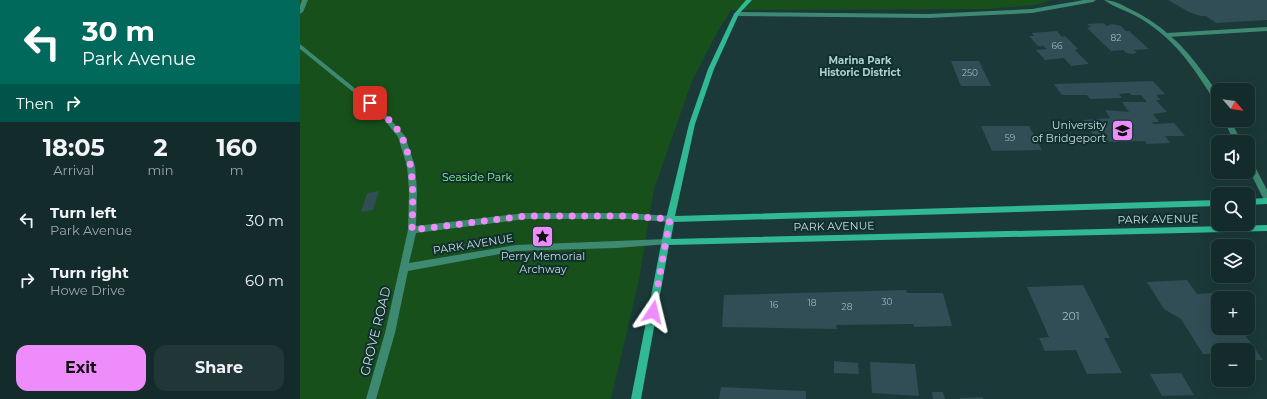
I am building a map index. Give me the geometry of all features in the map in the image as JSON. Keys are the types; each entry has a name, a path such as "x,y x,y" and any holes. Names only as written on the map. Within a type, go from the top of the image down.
{"street":[{"path":"300,12 305,0"},
{"path":"636,399 670,219 692,124 711,69 737,14 749,0"},
{"path":"737,14 773,16 928,16 1032,11 1093,0"},
{"path":"1107,0 1139,15 1168,34 1185,53 1211,91"},
{"path":"1168,34 1267,29"},
{"name":"GROVE ROAD","path":"300,46 381,112 401,136 410,166 413,190 412,230 390,333 371,399"},
{"path":"1255,175 1267,198"},
{"path":"1255,202 1267,201"},
{"name":"PARK AVENUE","path":"412,230 525,216 628,216 670,219 1211,203"},
{"name":"PARK AVENUE","path":"403,268 516,248 666,242 1267,228"}],"green space":[{"name":"Seaside Park","path":"300,0 1052,0 1034,5 989,9 731,10 692,81 654,189 639,280 611,399 300,399"}],"building":[{"path":"1168,0 1267,0 1267,20 1216,23 1206,16 1200,16 1189,12"},
{"path":"1103,23 1107,26 1112,24 1121,26 1126,31 1129,31 1149,49 1134,50 1137,52 1133,54 1126,53 1123,50 1111,51 1087,28 1091,27 1087,24"},
{"path":"1057,31 1062,37 1065,36 1078,49 1075,50 1089,64 1071,66 1064,58 1045,60 1036,50 1047,49 1043,46 1038,46 1029,36 1034,36 1032,33"},
{"path":"951,61 979,61 991,86 961,86"},
{"path":"1153,81 1165,94 1156,95 1161,100 1156,100 1167,112 1153,114 1159,122 1152,122 1154,124 1174,123 1185,136 1165,136 1170,143 1147,144 1145,141 1098,141 1083,120 1110,118 1105,110 1129,112 1122,102 1147,102 1141,95 1131,95 1129,93 1119,94 1122,98 1090,99 1087,95 1062,95 1054,84"},
{"path":"981,126 1029,126 1042,150 992,151"},
{"path":"379,191 373,210 361,212 367,193"},
{"path":"1187,280 1197,294 1211,293 1211,335 1245,335 1251,343 1211,343 1211,354 1203,354 1181,319 1164,309 1147,282"},
{"path":"1083,285 1110,338 1104,338 1122,373 1087,374 1076,350 1045,351 1039,338 1049,337 1027,287"},
{"path":"906,290 907,293 943,293 952,326 914,327 913,324 836,325 837,329 722,327 724,295"},
{"path":"1255,349 1263,360 1255,360"},
{"path":"834,361 858,363 859,374 834,373"},
{"path":"870,362 915,364 919,396 872,393"},
{"path":"1181,373 1194,395 1162,396 1150,374"},
{"path":"721,387 806,391 806,399 719,399"},
{"path":"932,392 943,392 945,399 933,399"},
{"path":"982,397 983,399 960,399 960,398"}],"place":[{"name":"University of Bridgeport","path":"1122,131"},
{"name":"Perry Memorial Archway","path":"543,236"}],"district":[{"name":"Marina Park Historic District","path":"860,66"}],"route":[{"path":"370,103 381,112 401,136 410,166 413,190 412,230 525,216 628,216 670,219 653,312"}]}
